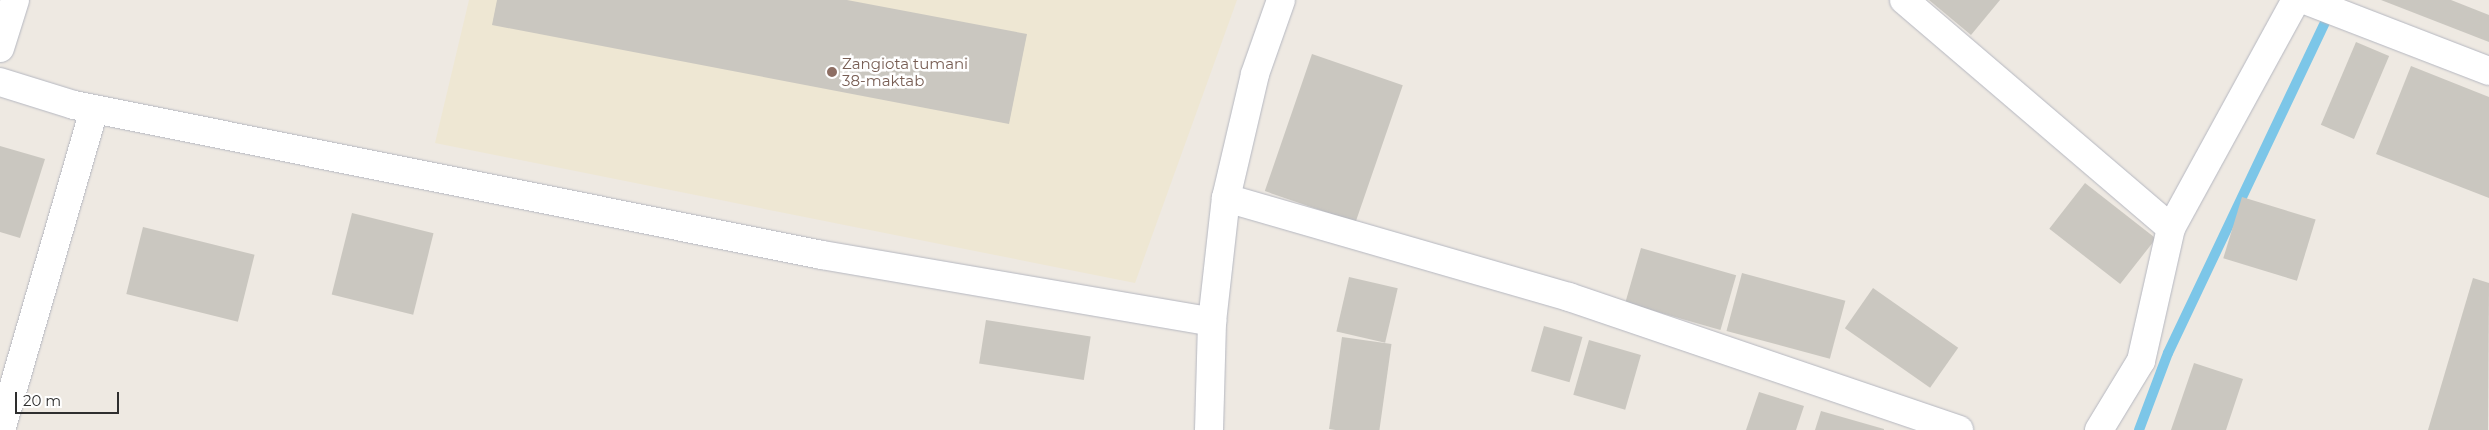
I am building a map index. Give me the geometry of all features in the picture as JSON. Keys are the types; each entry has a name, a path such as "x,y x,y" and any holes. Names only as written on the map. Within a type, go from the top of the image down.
{"street":[{"path":"0,48 15,0"},
{"path":"1209,430 1212,322 1226,198 1255,74 1281,0"},
{"path":"1904,0 2171,228"},
{"path":"2099,430 2141,362 2171,228 2296,0"},
{"path":"2304,0 2489,71"},
{"path":"0,82 94,110 822,255 1212,322"},
{"path":"1,430 94,110"},
{"path":"1226,198 1569,297 1960,430"}],"shaded area":[{"name":"Zangiota tumani 38-maktab","path":"469,0 1237,0 1135,283 435,143"}],"building":[{"path":"497,0 847,0 1027,34 1009,124 492,25"},
{"path":"1929,0 2000,0 1971,35"},
{"path":"2381,0 2451,0 2489,15 2489,42"},
{"path":"2356,42 2389,56 2354,139 2321,125"},
{"path":"1312,54 1403,85 1356,222 1265,191"},
{"path":"2411,66 2489,97 2489,198 2376,154"},
{"path":"0,146 45,159 20,238 0,232"},
{"path":"2085,183 2156,238 2120,284 2049,229"},
{"path":"2242,197 2316,220 2297,281 2223,258"},
{"path":"352,213 434,233 413,315 332,295"},
{"path":"143,227 255,255 238,322 126,294"},
{"path":"1641,248 1736,275 1720,330 1625,303"},
{"path":"1742,273 1845,301 1830,359 1726,331"},
{"path":"1349,277 1398,288 1385,343 1336,332"},
{"path":"2473,278 2489,283 2488,430 2428,430"},
{"path":"1873,288 1958,348 1930,388 1845,328"},
{"path":"986,320 1091,337 1084,380 979,363"},
{"path":"1544,326 1582,337 1569,382 1531,371"},
{"path":"1342,337 1392,344 1379,430 1329,429"},
{"path":"1589,340 1641,355 1625,410 1573,395"},
{"path":"2194,363 2243,379 2226,430 2171,430"},
{"path":"1759,392 1804,406 1796,430 1746,430"},
{"path":"1821,411 1884,429 1884,430 1815,430"}],"waterway":[{"path":"2139,430 2168,353 2330,12"}],"place":[{"name":"Zangiota tumani 38-maktab","path":"832,72"}]}
